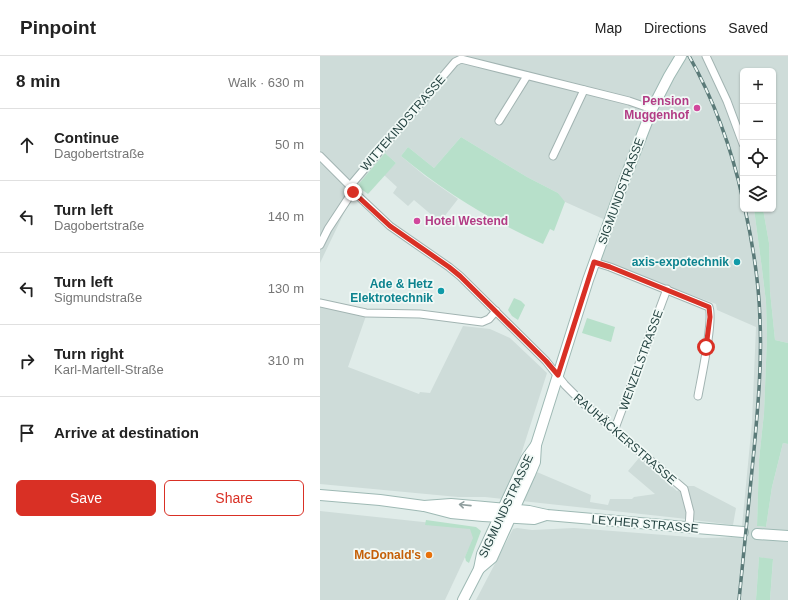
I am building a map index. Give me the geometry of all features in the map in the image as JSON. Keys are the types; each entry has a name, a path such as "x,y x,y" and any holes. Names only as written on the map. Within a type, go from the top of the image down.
{"main road":[{"name":"SIGMUNDSTRASSE","path":"479,569 492,558 535,462 536,445 594,262 632,158 652,109 681,56"},
{"name":"SIGMUNDSTRASSE","path":"463,600 479,569 482,554 526,459 536,445"},
{"name":"LEYHER STRASSE","path":"320,495 424,506 451,504 501,513 513,514 535,512 547,515 743,532"},
{"path":"788,536 762,534 788,541"}],"street":[{"path":"706,56 727,101 742,140"},
{"name":"WITTEKINDSTRASSE","path":"320,245 351,189 455,62 461,59 629,101 652,109"},
{"path":"499,121 527,76"},
{"path":"552,156 584,90"},
{"name":"RAUHÄCKERSTRASSE","path":"320,156 351,189 390,226 460,276 546,361 573,394 614,432 684,489 690,512 690,528"},
{"path":"594,262 709,307 710,310 706,347 698,396"},
{"name":"WENZELSTRASSE","path":"614,432 666,289"},
{"path":"320,303 366,313 420,314 482,322 489,319 496,311"}],"shaded area":[{"path":"320,56 788,56 788,343 775,340 770,291 769,243 764,212 776,212 776,68 740,68 740,212 754,212 766,302 767,337 764,413 759,460 757,526 766,527 772,487 783,443 788,444 788,600 770,600 773,560 759,557 756,600 476,600 513,529 517,528 532,530 574,528 703,538 741,537 752,422 756,327 717,310 716,304 597,260 610,222 563,201 558,193 527,177 461,137 434,168 408,147 401,156 425,176 458,199 440,222 414,200 408,206 393,193 397,187 384,175 396,163 385,153 357,186 320,263"},
{"path":"320,304 367,313 348,367 419,394 420,392 430,393 463,326 490,329 510,338 547,373 518,464 591,495 590,502 608,505 610,499 632,499 634,497 655,494 628,471 639,458 677,491 688,486 694,486 736,508 733,525 485,497 458,497 320,484"},
{"path":"320,511 470,527 474,538 445,600 320,600"}],"green space":[{"path":"461,137 527,177 558,193 565,202 554,231 550,229 543,244 505,226 451,194 401,156 408,147 434,168"},
{"path":"385,153 396,163 368,194 357,186"},
{"path":"754,212 764,212 769,243 770,291 775,340 788,343 788,444 783,443 772,487 766,527 757,526 759,460 764,413 767,337 766,302"},
{"path":"514,298 521,301 525,305 518,320 512,316 508,310"},
{"path":"587,318 615,327 611,342 582,333"},
{"path":"426,520 476,527 481,531 469,563 466,561 465,557 473,538 470,529 425,525"},
{"path":"759,557 773,559 770,600 756,600"}],"railway":[{"path":"689,56 714,108 728,144 740,186"},
{"path":"739,600 755,434 760,352 757,278 746,212"}],"place":[{"name":"Pension Muggenhof","path":"697,108"},
{"name":"Hotel Westend","path":"417,221"},
{"name":"axis-expotechnik","path":"737,262"},
{"name":"Ade & Hetz Elektrotechnik","path":"441,291"},
{"name":"McDonald's","path":"429,555"}],"route":[{"path":"353,192 390,226 460,276 552,367 558,375 594,262 709,307 710,317 706,347"}]}
